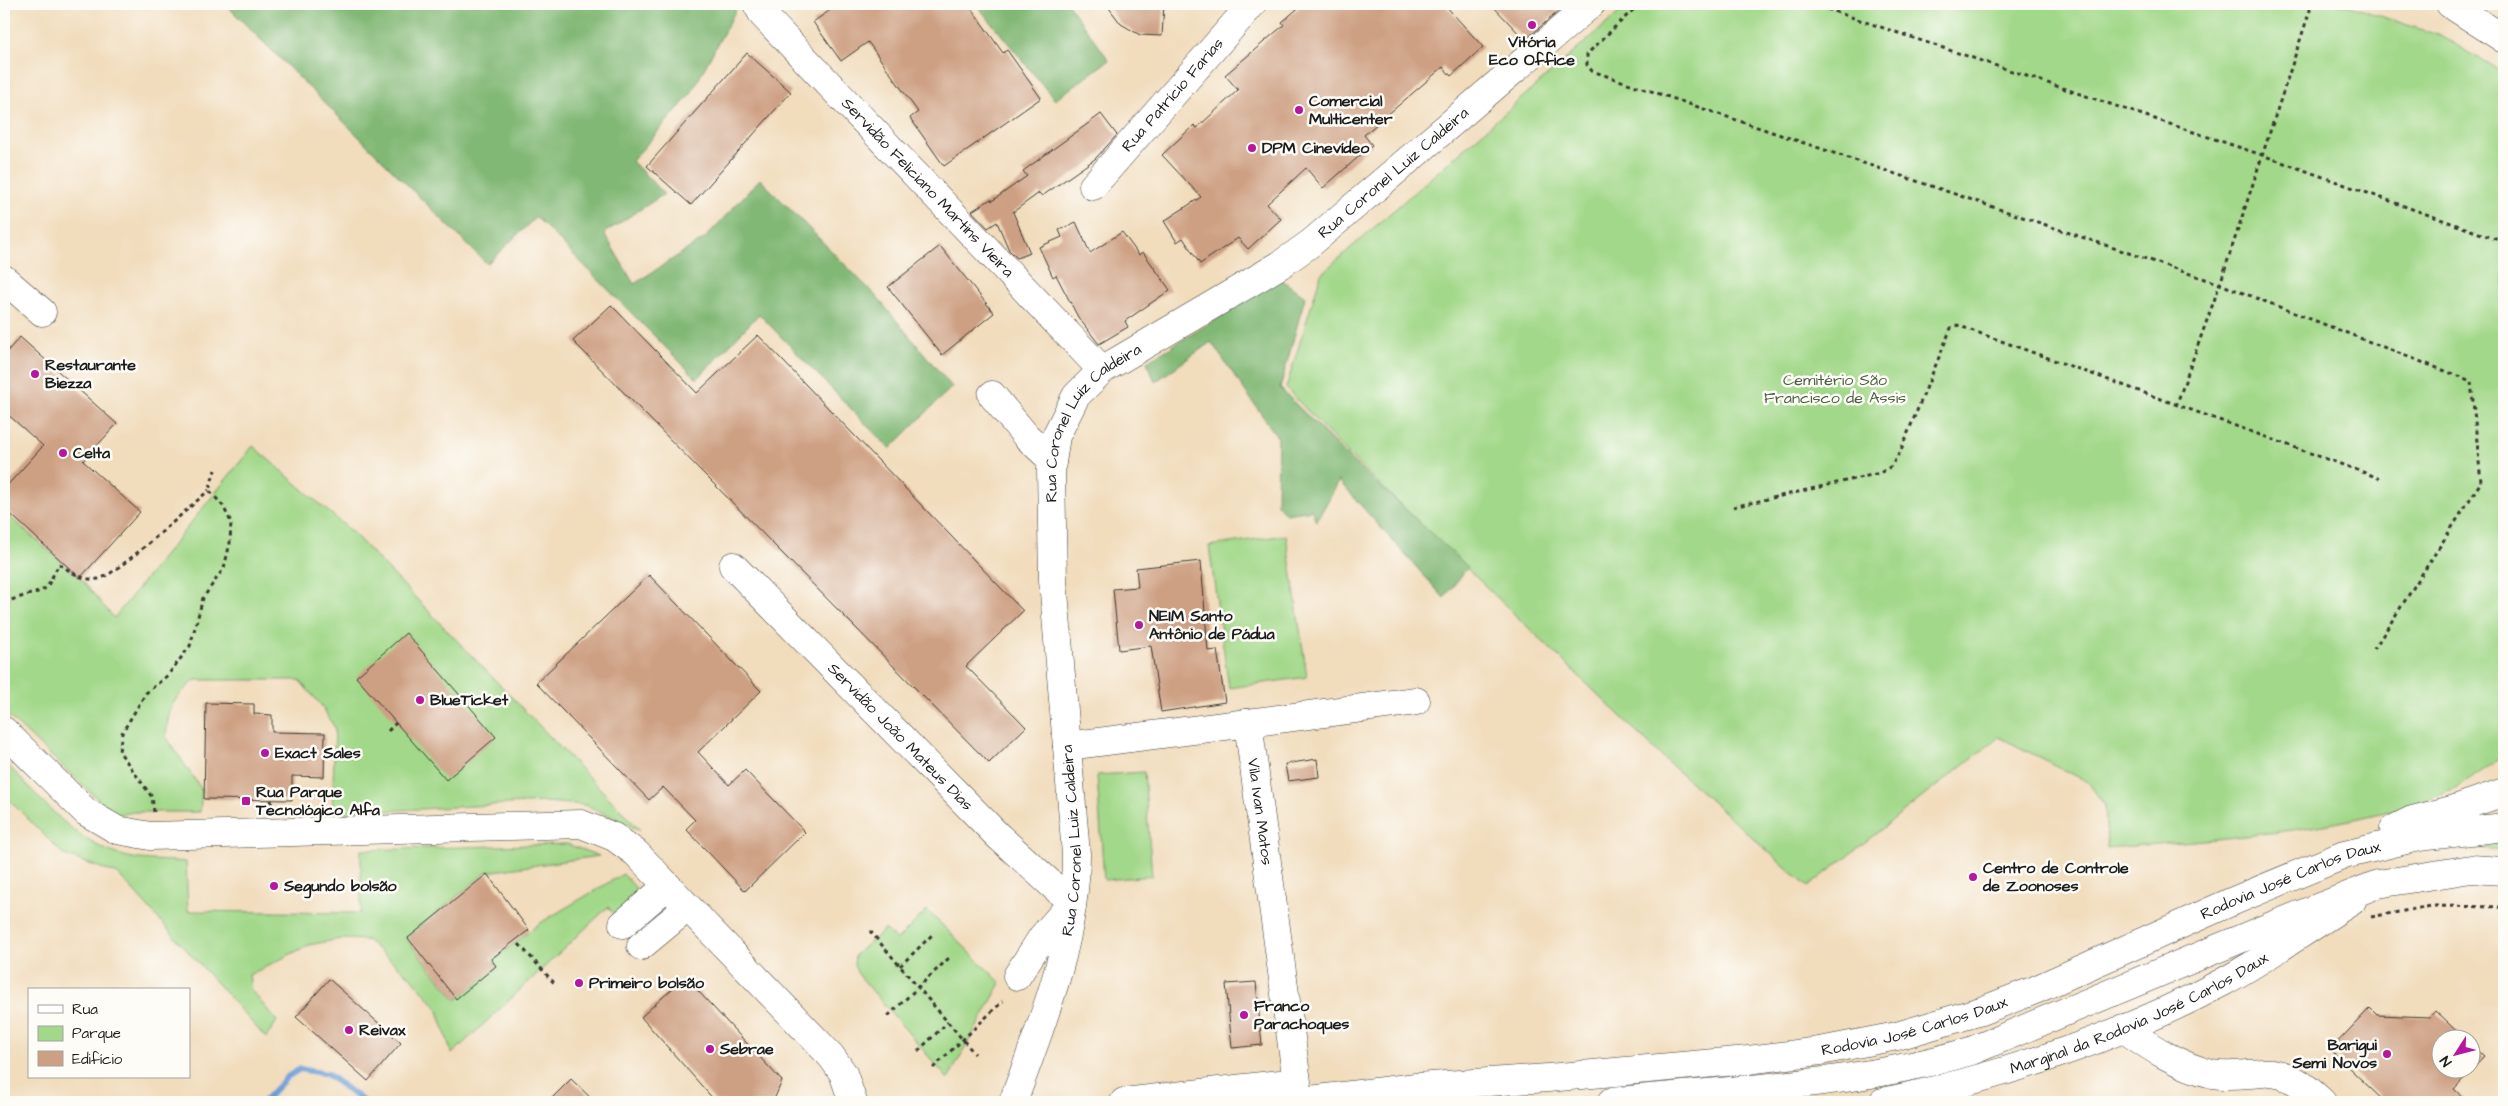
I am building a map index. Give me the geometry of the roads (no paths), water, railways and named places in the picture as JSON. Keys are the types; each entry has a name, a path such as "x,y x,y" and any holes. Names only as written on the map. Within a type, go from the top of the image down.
{"main road":[{"name":"Servidão Feliciano Martins Vieira","path":"757,4 763,16 1102,370"},
{"name":"Rua Patrício Farias","path":"1093,186 1252,4"},
{"name":"Rua Coronel Luiz Caldeira","path":"1013,1102 1057,976 1076,882 1076,854 1053,580 1050,511 1052,460 1056,436 1076,396 1102,370 1280,265 1311,243 1592,4"},
{"path":"2450,4 2504,18"},
{"path":"2450,4 2504,39"},
{"path":"2469,4 2477,4"},
{"path":"4,279 42,312"},
{"path":"992,395 1026,436 1052,460"},
{"name":"Servidão João Mateus Dias","path":"733,566 997,835 1072,903"},
{"path":"1067,746 1416,701"},
{"name":"Vila Ivan Matos","path":"1248,723 1296,1092"},
{"path":"4,731 86,812 117,830 150,836 581,824 621,842 636,853 831,1056 843,1073 853,1102"},
{"path":"2344,855 2412,820 2455,809 2504,792"},
{"name":"Rodovia José Carlos Daux","path":"1296,1092 1416,1087 1548,1078 1748,1060 1820,1051 1897,1036 1981,1011 2035,990 2231,902 2344,855 2419,837 2504,827"},
{"name":"Rodovia José Carlos Daux","path":"1611,1102 1806,1084 1871,1075 1932,1063 1971,1051 2260,930 2378,884 2471,868 2504,871"},
{"name":"Marginal da Rodovia José Carlos Daux","path":"1883,1102 1944,1090 2042,1058 2124,1028 2223,982 2378,884"},
{"path":"623,924 667,886"},
{"path":"1017,976 1043,936 1072,903"},
{"path":"641,946 688,907"},
{"path":"2124,1028 2148,1046 2180,1063 2212,1074 2235,1076 2263,1072 2280,1074 2301,1083 2322,1102"},
{"path":"1124,1102 1296,1092"}],"waterway":[{"path":"263,1102 287,1077 300,1069 327,1074 364,1102"}],"place":[{"name":"Vitória Eco Office","path":"1532,25"},
{"name":"Comercial Multicenter","path":"1299,110"},
{"name":"DPM Cinevídeo","path":"1252,148"},
{"name":"Restaurante Biezza","path":"35,374"},
{"name":"Celta","path":"63,453"},
{"name":"NEIM Santo Antônio de Pádua","path":"1139,625"},
{"name":"BlueTicket","path":"420,700"},
{"name":"Exact Sales","path":"265,753"},
{"name":"Rua Parque Tecnológico Alfa","path":"246,801"},
{"name":"Centro de Controle de Zoonoses","path":"1973,877"},
{"name":"Segundo bolsão","path":"274,886"},
{"name":"Primeiro bolsão","path":"579,983"},
{"name":"Franco Parachoques","path":"1244,1015"},
{"name":"Reivax","path":"349,1030"},
{"name":"Sebrae","path":"710,1049"},
{"name":"Barigui Semi Novos","path":"2387,1054"}],"park label":[{"name":"Cemitério São Francisco de Assis","path":"1835,389"}]}
